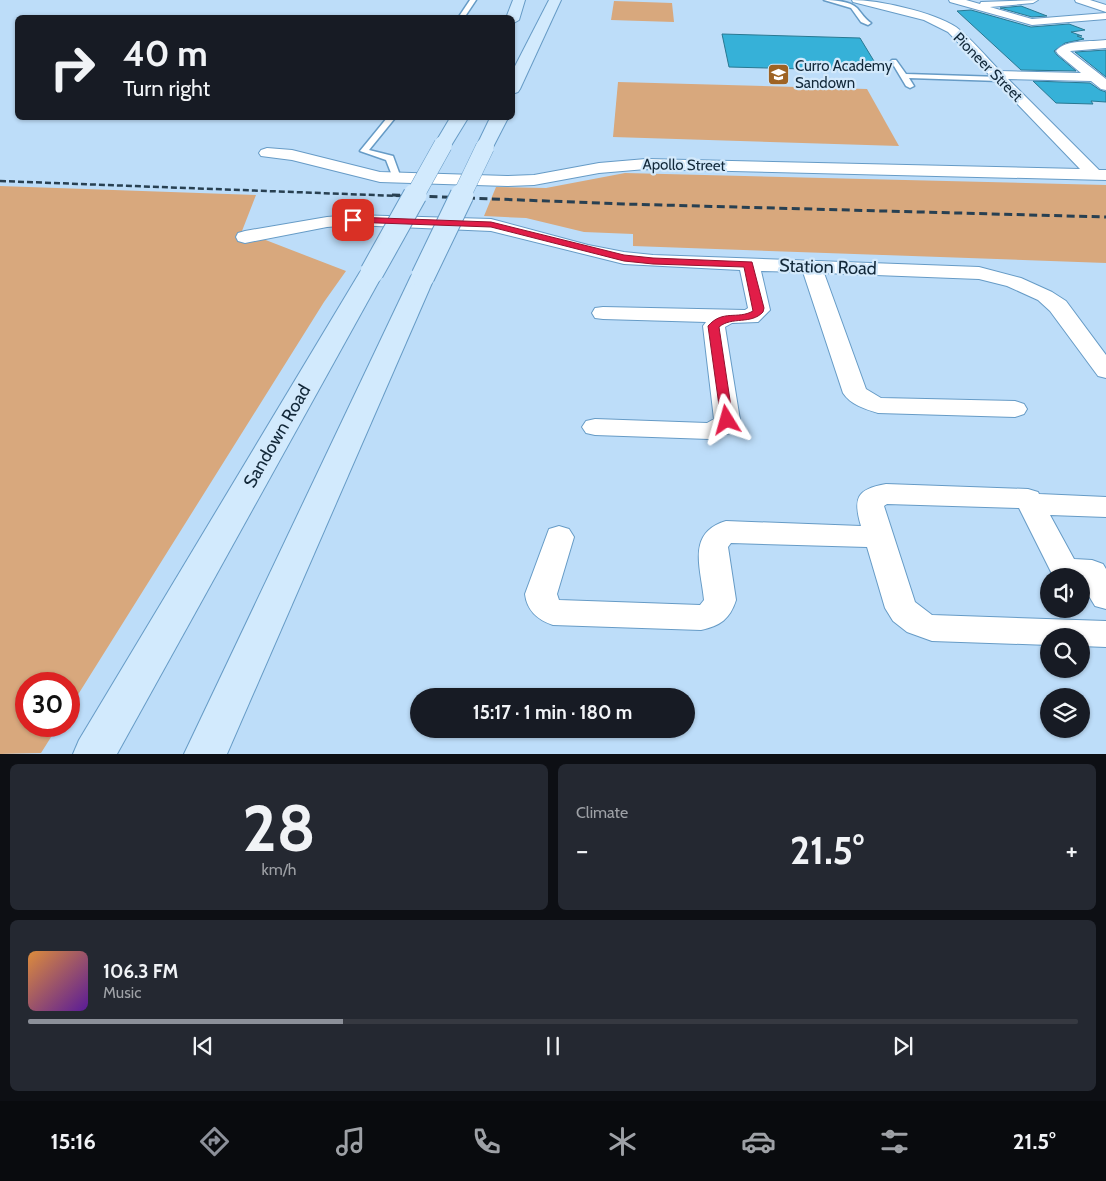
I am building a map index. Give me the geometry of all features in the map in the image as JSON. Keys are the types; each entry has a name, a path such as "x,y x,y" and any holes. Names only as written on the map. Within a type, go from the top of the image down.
{"main road":[{"path":"514,15 519,0"},
{"path":"515,83 555,0"},
{"name":"Sandown Road","path":"94,754 458,120"},
{"path":"205,754 423,276 498,120"}],"street":[{"name":"Pioneer Street","path":"857,0 912,13 942,24 952,30 1101,175"},
{"path":"954,0 977,5 1018,20 1032,22 1106,16"},
{"path":"977,5 1033,0"},
{"path":"1080,0 1106,9"},
{"path":"1106,44 1069,48 1062,51 1106,86"},
{"path":"997,75 1094,77"},
{"name":"Apollo Street","path":"267,153 300,157 355,172 397,178 507,182 534,180 599,168 646,164 1101,175"},
{"name":"Station Road","path":"245,237 327,222 353,220 491,225 624,258 653,261 966,272 988,275 1014,282 1038,292 1058,306 1106,371"},
{"path":"603,313 750,317 759,310 748,264"},
{"path":"811,266 855,393 859,397 878,405 1015,409"},
{"path":"595,427 709,431 721,427 727,420 714,326 719,320 729,317"},
{"path":"1106,597 1092,572 1065,570 1028,499 886,494 879,495 870,503 901,608 914,621 923,626 932,628 1106,634"},
{"path":"1031,504 1106,507"},
{"path":"559,537 541,594 541,600 553,612 697,618 706,617 714,613 718,607 720,600 713,547 714,541 726,532 879,537"}],"lane":[{"path":"464,15 473,0"},
{"path":"827,0 853,7 862,21 868,23"},
{"path":"894,61 910,86"},
{"path":"901,73 997,75"},
{"path":"389,120 364,151 390,158 397,178"}],"shaded area":[{"path":"614,1 672,3 674,22 611,20"},
{"path":"618,82 867,89 899,146 613,137"},
{"path":"625,173 1106,185 1106,263 633,246 633,234 584,232 526,218 484,216 496,187 546,188"},
{"path":"0,186 256,195 242,231 346,271 324,302 80,691 80,672 15,672 15,737 51,737 41,753 0,754"}],"building":[{"path":"1021,6 1047,16 1032,17 1000,8"},
{"path":"971,10 1031,27 1069,24 1085,30 1071,32 1082,36 1077,36 1084,39 1065,43 1054,51 1076,71 1021,70 957,11"},
{"path":"722,34 860,38 880,71 729,67"},
{"path":"1106,50 1106,77 1075,52"},
{"path":"1033,81 1090,83 1106,92 1106,102 1091,101 1093,104 1056,103"}],"railway":[{"path":"0,181 426,197"},
{"path":"392,195 624,204 1106,217"}],"place":[{"name":"Curro Academy Sandown","path":"779,75"}],"route":[{"path":"353,220 491,225 624,258 653,261 748,264 759,308 758,312 750,317 723,318 716,322 714,326 727,420"}]}
